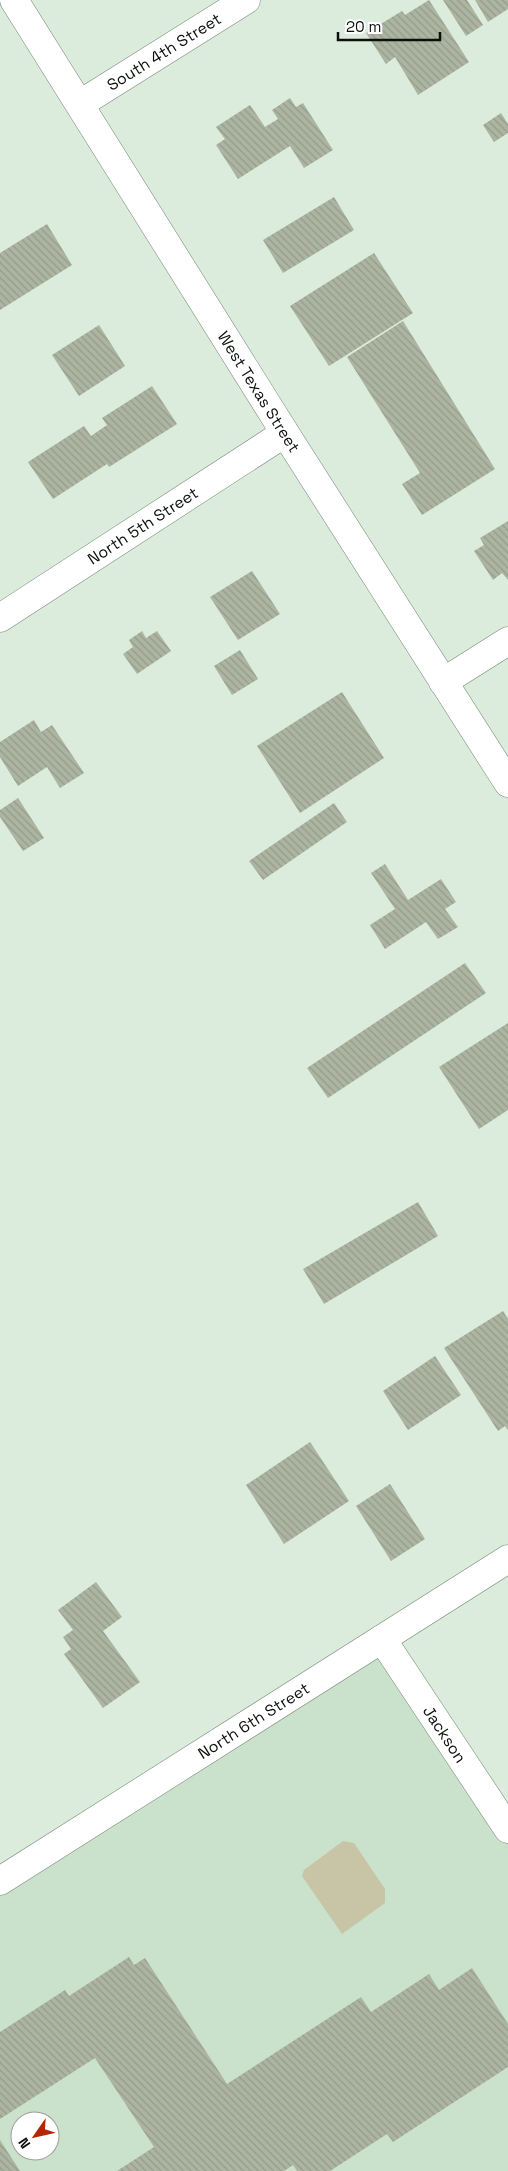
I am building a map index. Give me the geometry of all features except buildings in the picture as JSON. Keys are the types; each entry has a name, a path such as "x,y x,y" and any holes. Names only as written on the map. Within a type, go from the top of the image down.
{"street":[{"name":"West Texas Street","path":"14,0 285,433 508,783"},
{"name":"South 4th Street","path":"80,104 246,0"},
{"name":"North 5th Street","path":"0,618 285,433"},
{"path":"443,682 508,641"},
{"name":"North 6th Street","path":"0,1881 508,1560"},
{"name":"Jackson","path":"382,1639 508,1830"}],"shaded area":[{"path":"382,1639 508,1829 508,2171 0,2171 0,1881"},
{"path":"343,1841 354,1843 385,1889 385,1903 342,1934 302,1876 304,1870"}]}
